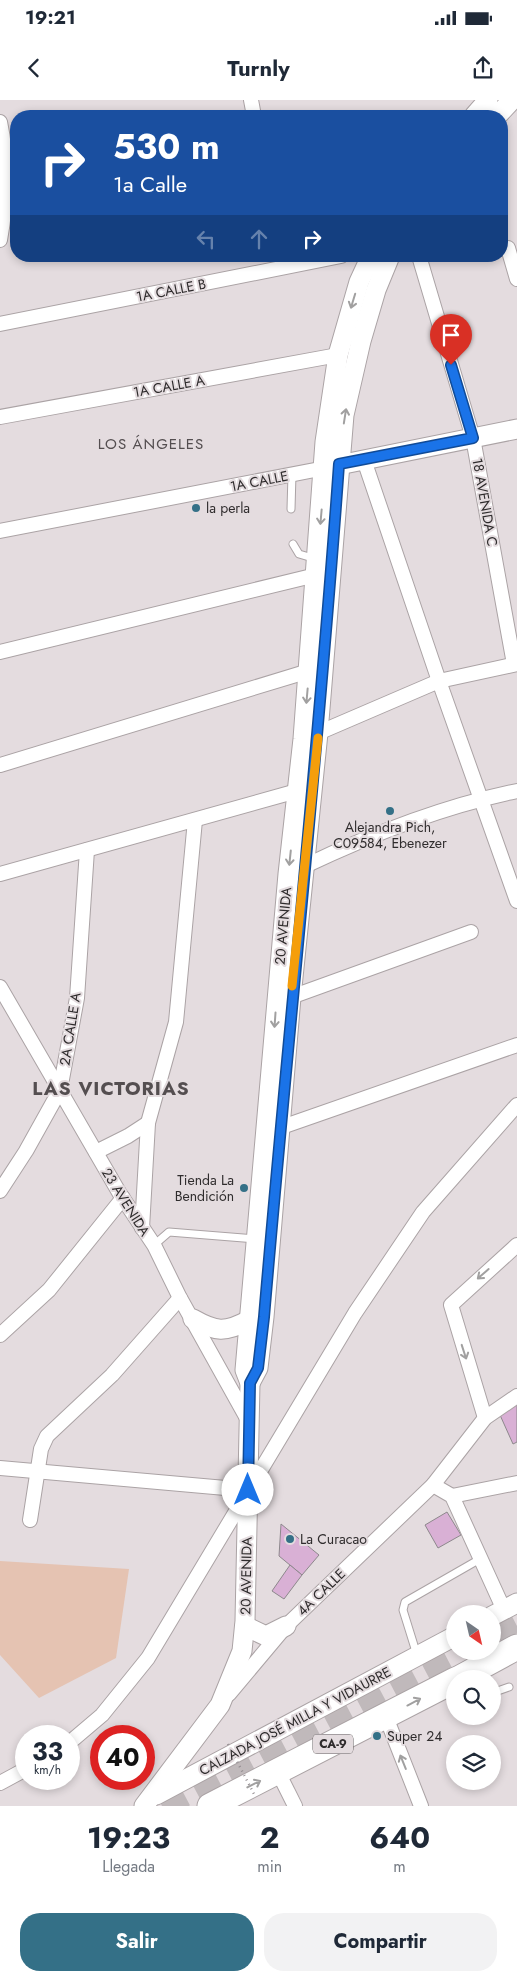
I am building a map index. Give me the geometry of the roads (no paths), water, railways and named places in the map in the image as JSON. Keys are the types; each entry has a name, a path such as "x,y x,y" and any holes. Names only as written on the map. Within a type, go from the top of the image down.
{"highway":[{"name":"CA-9","path":"474,1670 517,1647"},
{"name":"CA-9","path":"210,1806 446,1685"}],"street":[{"path":"479,110 488,100"},
{"path":"503,110 512,100"},
{"path":"0,122 10,216 0,240"},
{"path":"508,248 517,279"},
{"name":"1A CALLE B","path":"0,324 311,262"},
{"path":"332,466 325,442 338,355 359,282 368,262"},
{"path":"332,466 361,340 388,262"},
{"name":"18 AVENIDA C","path":"420,262 473,438 515,664"},
{"name":"1A CALLE A","path":"0,416 338,355"},
{"name":"1A CALLE","path":"0,531 517,429"},
{"path":"364,460 439,681 517,901"},
{"name":"20 AVENIDA","path":"250,1383 258,1368 259,1360 273,1131 279,973 309,671 316,567 332,466"},
{"name":"20 AVENIDA","path":"220,1705 242,1651 245,1626 250,1383 245,1370 256,1240 291,997 318,732 332,466"},
{"path":"0,652 316,567"},
{"path":"318,732 439,681 515,664"},
{"path":"0,766 309,671"},
{"path":"0,874 297,791"},
{"path":"305,866 380,834 481,799 517,791"},
{"path":"142,1228 148,1123 176,1022 195,820"},
{"name":"2A CALLE A","path":"0,1191 26,1151 60,1090 77,998 86,850"},
{"path":"291,997 471,932"},
{"name":"23 AVENIDA","path":"0,987 123,1198 154,1245 180,1298 193,1318 248,1420"},
{"path":"273,1131 517,1045"},
{"path":"80,1734 102,1715 148,1658 355,1313 423,1212 517,1105"},
{"path":"96,1152 128,1136 148,1123"},
{"path":"0,1335 49,1290 123,1198"},
{"path":"485,1418 451,1305 517,1245"},
{"path":"30,1520 42,1444 52,1429 112,1375 180,1298"},
{"path":"193,1318 210,1329 231,1330 249,1320"},
{"name":"4A CALLE","path":"143,1803 220,1705 286,1626 433,1485 485,1418 517,1396"},
{"path":"0,1468 248,1490"},
{"path":"452,1496 517,1483"},
{"path":"433,1485 452,1496 504,1610"},
{"path":"245,1626 266,1636 286,1626"},
{"name":"CALZADA JOSÉ MILLA Y VIDAURRE","path":"143,1803 446,1641"},
{"path":"386,1717 421,1806"},
{"path":"199,1733 202,1752 212,1766"},
{"path":"278,1772 295,1806"},
{"path":"0,1783 15,1775"}],"lane":[{"path":"291,509 292,474"},
{"path":"293,544 299,554 316,567"},
{"path":"154,1245 169,1232 256,1240"},
{"path":"418,1656 403,1610 405,1602 480,1559"},
{"path":"501,1689 509,1686"}],"tunnel":[{"path":"501,1627 517,1619"},
{"path":"162,1806 446,1656"}],"place":[{"name":"la perla","path":"196,508"},
{"name":"Alejandra Pich, C09584, Ebenezer","path":"390,811"},
{"name":"Tienda La Bendición","path":"244,1188"},
{"name":"La Curacao","path":"290,1539"},
{"name":"Super 24","path":"377,1736"}],"district":[{"name":"LOS ÁNGELES","path":"151,444"},
{"name":"LAS VICTORIAS","path":"111,1088"}]}
